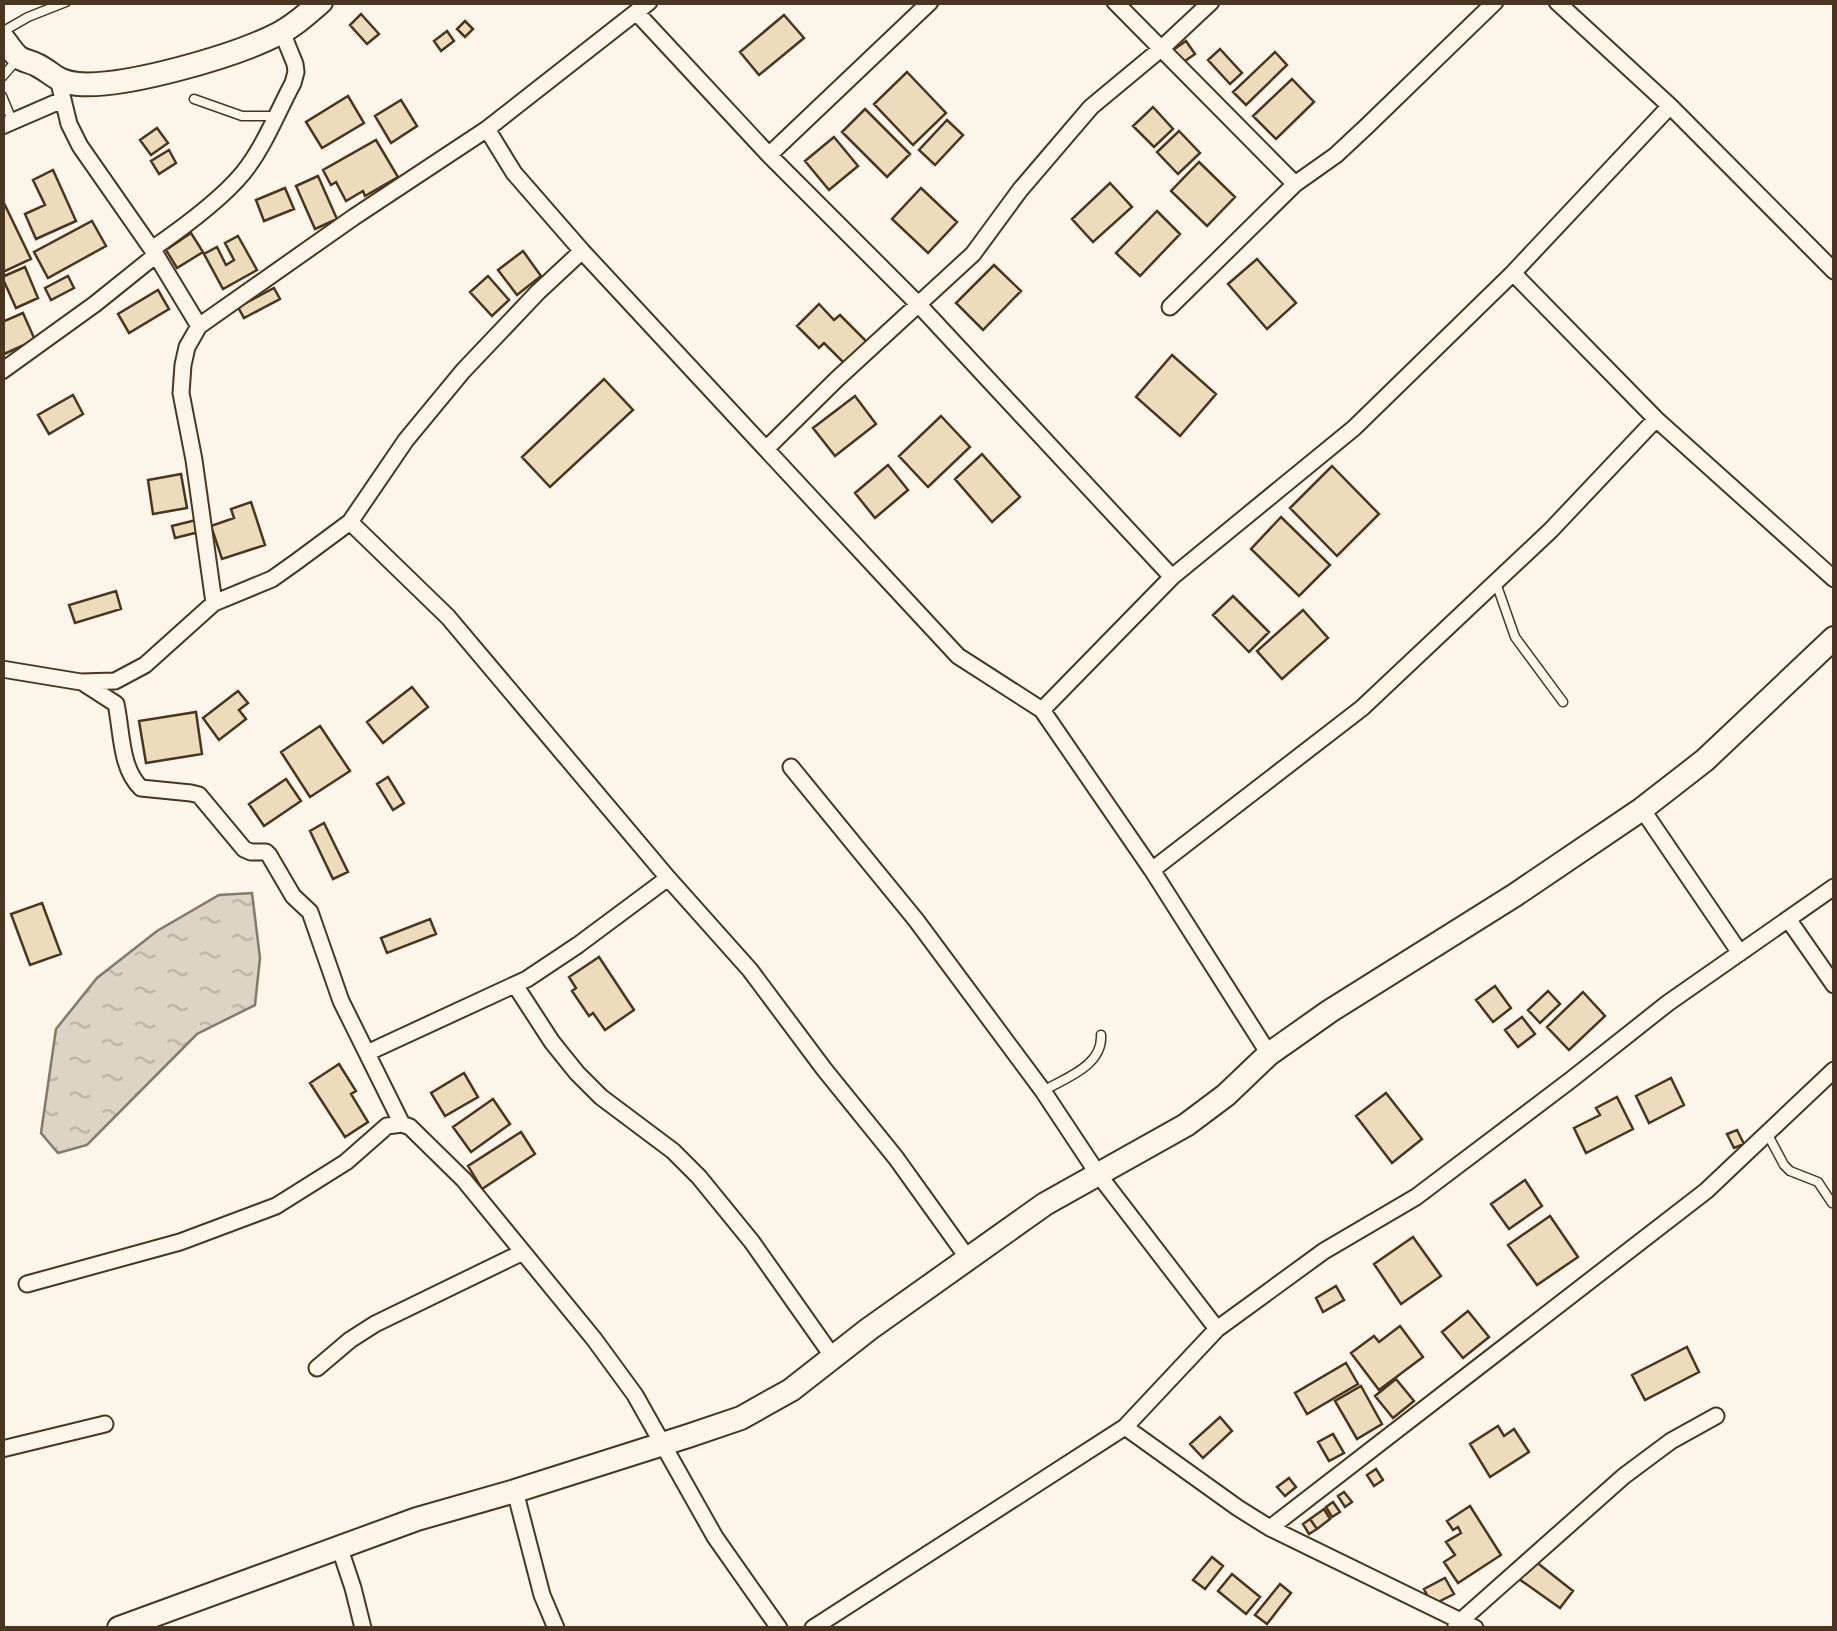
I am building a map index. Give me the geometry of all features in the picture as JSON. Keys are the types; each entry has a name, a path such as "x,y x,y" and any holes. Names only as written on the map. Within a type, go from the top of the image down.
{"street":[{"path":"7,123 60,90 77,84 136,78 230,52 321,2"},
{"path":"770,155 930,2"},
{"path":"1116,2 1295,184"},
{"path":"767,448 972,254 1091,107 1211,2"},
{"path":"1170,307 1295,184 1336,155 1495,2"},
{"path":"1557,2 1670,106 1834,269"},
{"path":"214,602 181,393 187,347 200,326 354,217 487,130 639,6 770,155 919,305 1172,577"},
{"path":"2,370 95,304 242,175 293,83 293,18"},
{"path":"2,34 19,58 40,66 60,90 80,146 200,326"},
{"path":"1042,710 1172,577 1354,428 1512,274 1670,106"},
{"path":"487,130 514,173 582,252 958,656 1042,710 1152,870 1269,1054"},
{"path":"2,670 81,682 115,681 146,664 214,602 272,579 350,522 406,440 463,372 538,292 582,252"},
{"path":"1512,274 1656,419 1834,579"},
{"path":"1152,870 1362,708 1551,530 1656,419"},
{"path":"350,522 448,617 750,970 896,1158 967,1257"},
{"path":"119,1628 417,1520 741,1418 791,1390 967,1257 1045,1204 1186,1125 1226,1095 1269,1054 1330,1011 1516,895 1642,810 1705,760 1834,638"},
{"path":"81,682 116,704 126,760 140,788 200,796 244,850 269,854 293,896 310,912 341,1002 402,1124"},
{"path":"791,767 916,920 1043,1091 1098,1174 1217,1328"},
{"path":"1642,810 1740,952"},
{"path":"367,1053 515,984 578,945 668,878"},
{"path":"813,1628 1125,1427 1217,1328 1324,1251 1416,1197 1668,1003 1834,887"},
{"path":"1788,919 1834,985"},
{"path":"515,984 552,1042 600,1097 674,1151 698,1177 752,1242 833,1357"},
{"path":"1270,1528 1691,1202 1834,1070"},
{"path":"26,1284 180,1242 276,1206 346,1162 388,1126 402,1124 416,1131 464,1180 635,1394 715,1537 780,1628"},
{"path":"317,1368 375,1324 524,1252"},
{"path":"1456,1624 1624,1476 1671,1440 1716,1416"},
{"path":"2,1448 105,1424"},
{"path":"1125,1427 1270,1528 1456,1624 1475,1628"},
{"path":"516,1491 542,1595 556,1628"},
{"path":"340,1549 363,1628"}],"lane":[{"path":"2,34 28,17 66,2"},
{"path":"2,77 19,58"},
{"path":"2,96 7,123"},
{"path":"194,99 242,116 275,116"},
{"path":"1496,583 1515,637 1563,702"},
{"path":"1043,1091 1089,1064 1102,1045 1101,1036"},
{"path":"1768,1135 1784,1165 1818,1182 1832,1203"}],"water":[{"path":"252,893 260,958 255,1005 197,1034 87,1145 58,1153 41,1133 56,1029 97,978 157,931 219,895"}],"building":[{"path":"361,14 379,34 367,44 350,25"},
{"path":"784,15 804,38 759,75 740,52"},
{"path":"465,21 473,29 465,37 457,29"},
{"path":"447,31 454,41 441,51 434,41"},
{"path":"1186,41 1195,54 1182,63 1173,50"},
{"path":"1220,49 1242,73 1230,84 1208,60"},
{"path":"1275,52 1287,65 1246,105 1233,92"},
{"path":"907,72 946,113 913,145 874,104"},
{"path":"1292,79 1314,102 1276,139 1253,116"},
{"path":"348,96 364,123 322,148 306,122"},
{"path":"401,100 417,126 391,143 375,116"},
{"path":"1153,107 1173,129 1154,147 1133,126"},
{"path":"865,109 910,154 887,177 842,132"},
{"path":"947,120 963,135 935,165 919,150"},
{"path":"157,128 168,143 151,155 140,140"},
{"path":"1179,131 1200,153 1178,174 1157,152"},
{"path":"834,137 858,166 829,190 805,161"},
{"path":"376,140 398,177 365,196 363,191 346,201 336,182 331,185 323,170"},
{"path":"169,150 176,163 159,174 151,161"},
{"path":"1199,162 1235,197 1207,226 1171,191"},
{"path":"53,170 76,221 36,239 25,214 45,205 33,180"},
{"path":"318,176 337,219 315,229 296,186"},
{"path":"1110,183 1132,207 1093,242 1072,219"},
{"path":"285,188 294,209 264,221 256,200"},
{"path":"921,188 957,222 928,253 892,219"},
{"path":"2,199 31,259 3,272 2,272"},
{"path":"1157,211 1180,234 1140,276 1116,253"},
{"path":"92,221 106,246 48,278 34,252"},
{"path":"191,233 203,252 177,268 166,250"},
{"path":"238,236 257,270 223,289 204,254 217,247 226,265 234,260 225,243"},
{"path":"523,251 541,276 517,295 498,270"},
{"path":"1257,259 1296,303 1267,329 1228,284"},
{"path":"994,265 1021,291 983,330 956,303"},
{"path":"25,267 38,298 16,308 2,277"},
{"path":"68,276 74,288 51,300 45,288"},
{"path":"488,276 509,300 492,316 470,292"},
{"path":"274,288 280,299 244,318 238,307"},
{"path":"158,290 169,309 129,333 118,314"},
{"path":"819,304 834,320 840,315 867,342 845,364 824,343 819,348 797,326"},
{"path":"23,313 35,340 2,355 2,322"},
{"path":"1172,355 1216,394 1180,436 1136,397"},
{"path":"604,379 633,410 550,487 522,457"},
{"path":"73,395 83,414 49,434 38,415"},
{"path":"855,396 876,424 835,456 813,428"},
{"path":"941,416 970,447 928,487 899,456"},
{"path":"982,454 1020,497 992,522 955,479"},
{"path":"888,465 908,490 875,518 855,493"},
{"path":"1332,466 1379,514 1337,556 1290,508"},
{"path":"181,474 187,508 153,514 148,480"},
{"path":"251,502 265,545 222,559 211,526 234,518 231,509"},
{"path":"1281,517 1330,565 1299,596 1251,549"},
{"path":"196,520 199,532 175,538 172,526"},
{"path":"116,591 121,609 75,623 69,605"},
{"path":"1233,596 1269,632 1249,652 1213,615"},
{"path":"1303,610 1328,638 1282,679 1257,651"},
{"path":"412,687 428,707 383,743 367,722"},
{"path":"238,691 248,703 239,710 246,719 219,740 203,718"},
{"path":"196,712 202,754 146,763 139,721"},
{"path":"320,726 350,771 310,797 281,752"},
{"path":"388,777 404,803 393,810 377,784"},
{"path":"286,779 301,801 264,826 249,804"},
{"path":"324,823 348,872 333,879 310,831"},
{"path":"42,903 61,954 30,965 11,914"},
{"path":"430,919 436,934 387,953 381,938"},
{"path":"599,957 634,1010 605,1030 593,1013 589,1016 572,991 576,988 569,977"},
{"path":"1495,986 1511,1008 1493,1022 1476,1000"},
{"path":"1548,991 1560,1004 1540,1023 1528,1010"},
{"path":"1583,992 1605,1016 1569,1050 1547,1027"},
{"path":"1522,1017 1535,1034 1518,1047 1505,1030"},
{"path":"339,1064 356,1091 351,1094 368,1122 345,1137 310,1083"},
{"path":"464,1073 478,1097 445,1116 431,1093"},
{"path":"1671,1078 1684,1105 1649,1123 1636,1096"},
{"path":"1386,1093 1422,1139 1392,1163 1356,1116"},
{"path":"1617,1097 1633,1129 1586,1153 1574,1128 1600,1115 1596,1108"},
{"path":"493,1099 510,1124 471,1152 453,1127"},
{"path":"1737,1130 1744,1144 1734,1148 1727,1134"},
{"path":"521,1132 535,1154 482,1189 468,1166"},
{"path":"1525,1180 1542,1206 1509,1229 1491,1204"},
{"path":"1550,1216 1578,1257 1537,1285 1508,1245"},
{"path":"1413,1237 1441,1276 1401,1304 1374,1264"},
{"path":"1336,1286 1344,1300 1323,1312 1316,1298"},
{"path":"1468,1311 1489,1337 1463,1358 1442,1332"},
{"path":"1400,1326 1423,1357 1379,1390 1351,1353 1374,1336 1379,1342"},
{"path":"1687,1347 1699,1372 1645,1400 1632,1375"},
{"path":"1346,1363 1358,1384 1307,1414 1295,1393"},
{"path":"1396,1379 1414,1401 1393,1418 1375,1396"},
{"path":"1361,1386 1382,1424 1357,1439 1335,1401"},
{"path":"1220,1417 1232,1431 1203,1458 1190,1444"},
{"path":"1498,1426 1504,1436 1514,1429 1529,1452 1490,1477 1470,1444"},
{"path":"1333,1434 1344,1453 1329,1461 1318,1442"},
{"path":"1376,1469 1383,1480 1374,1486 1367,1475"},
{"path":"1289,1478 1296,1487 1285,1496 1277,1487"},
{"path":"1344,1492 1352,1502 1345,1507 1338,1496"},
{"path":"1333,1502 1340,1512 1332,1517 1326,1507"},
{"path":"1470,1506 1501,1555 1458,1583 1444,1562 1455,1555 1446,1542 1461,1533 1447,1521"},
{"path":"1324,1509 1330,1519 1317,1529 1310,1519"},
{"path":"1310,1519 1317,1529 1309,1534 1303,1524"},
{"path":"1212,1557 1223,1566 1205,1589 1193,1580"},
{"path":"1535,1561 1573,1591 1560,1608 1519,1579"},
{"path":"1232,1574 1260,1597 1246,1614 1218,1591"},
{"path":"1445,1578 1454,1594 1432,1605 1424,1589"},
{"path":"1280,1584 1291,1593 1267,1624 1255,1615"}]}
